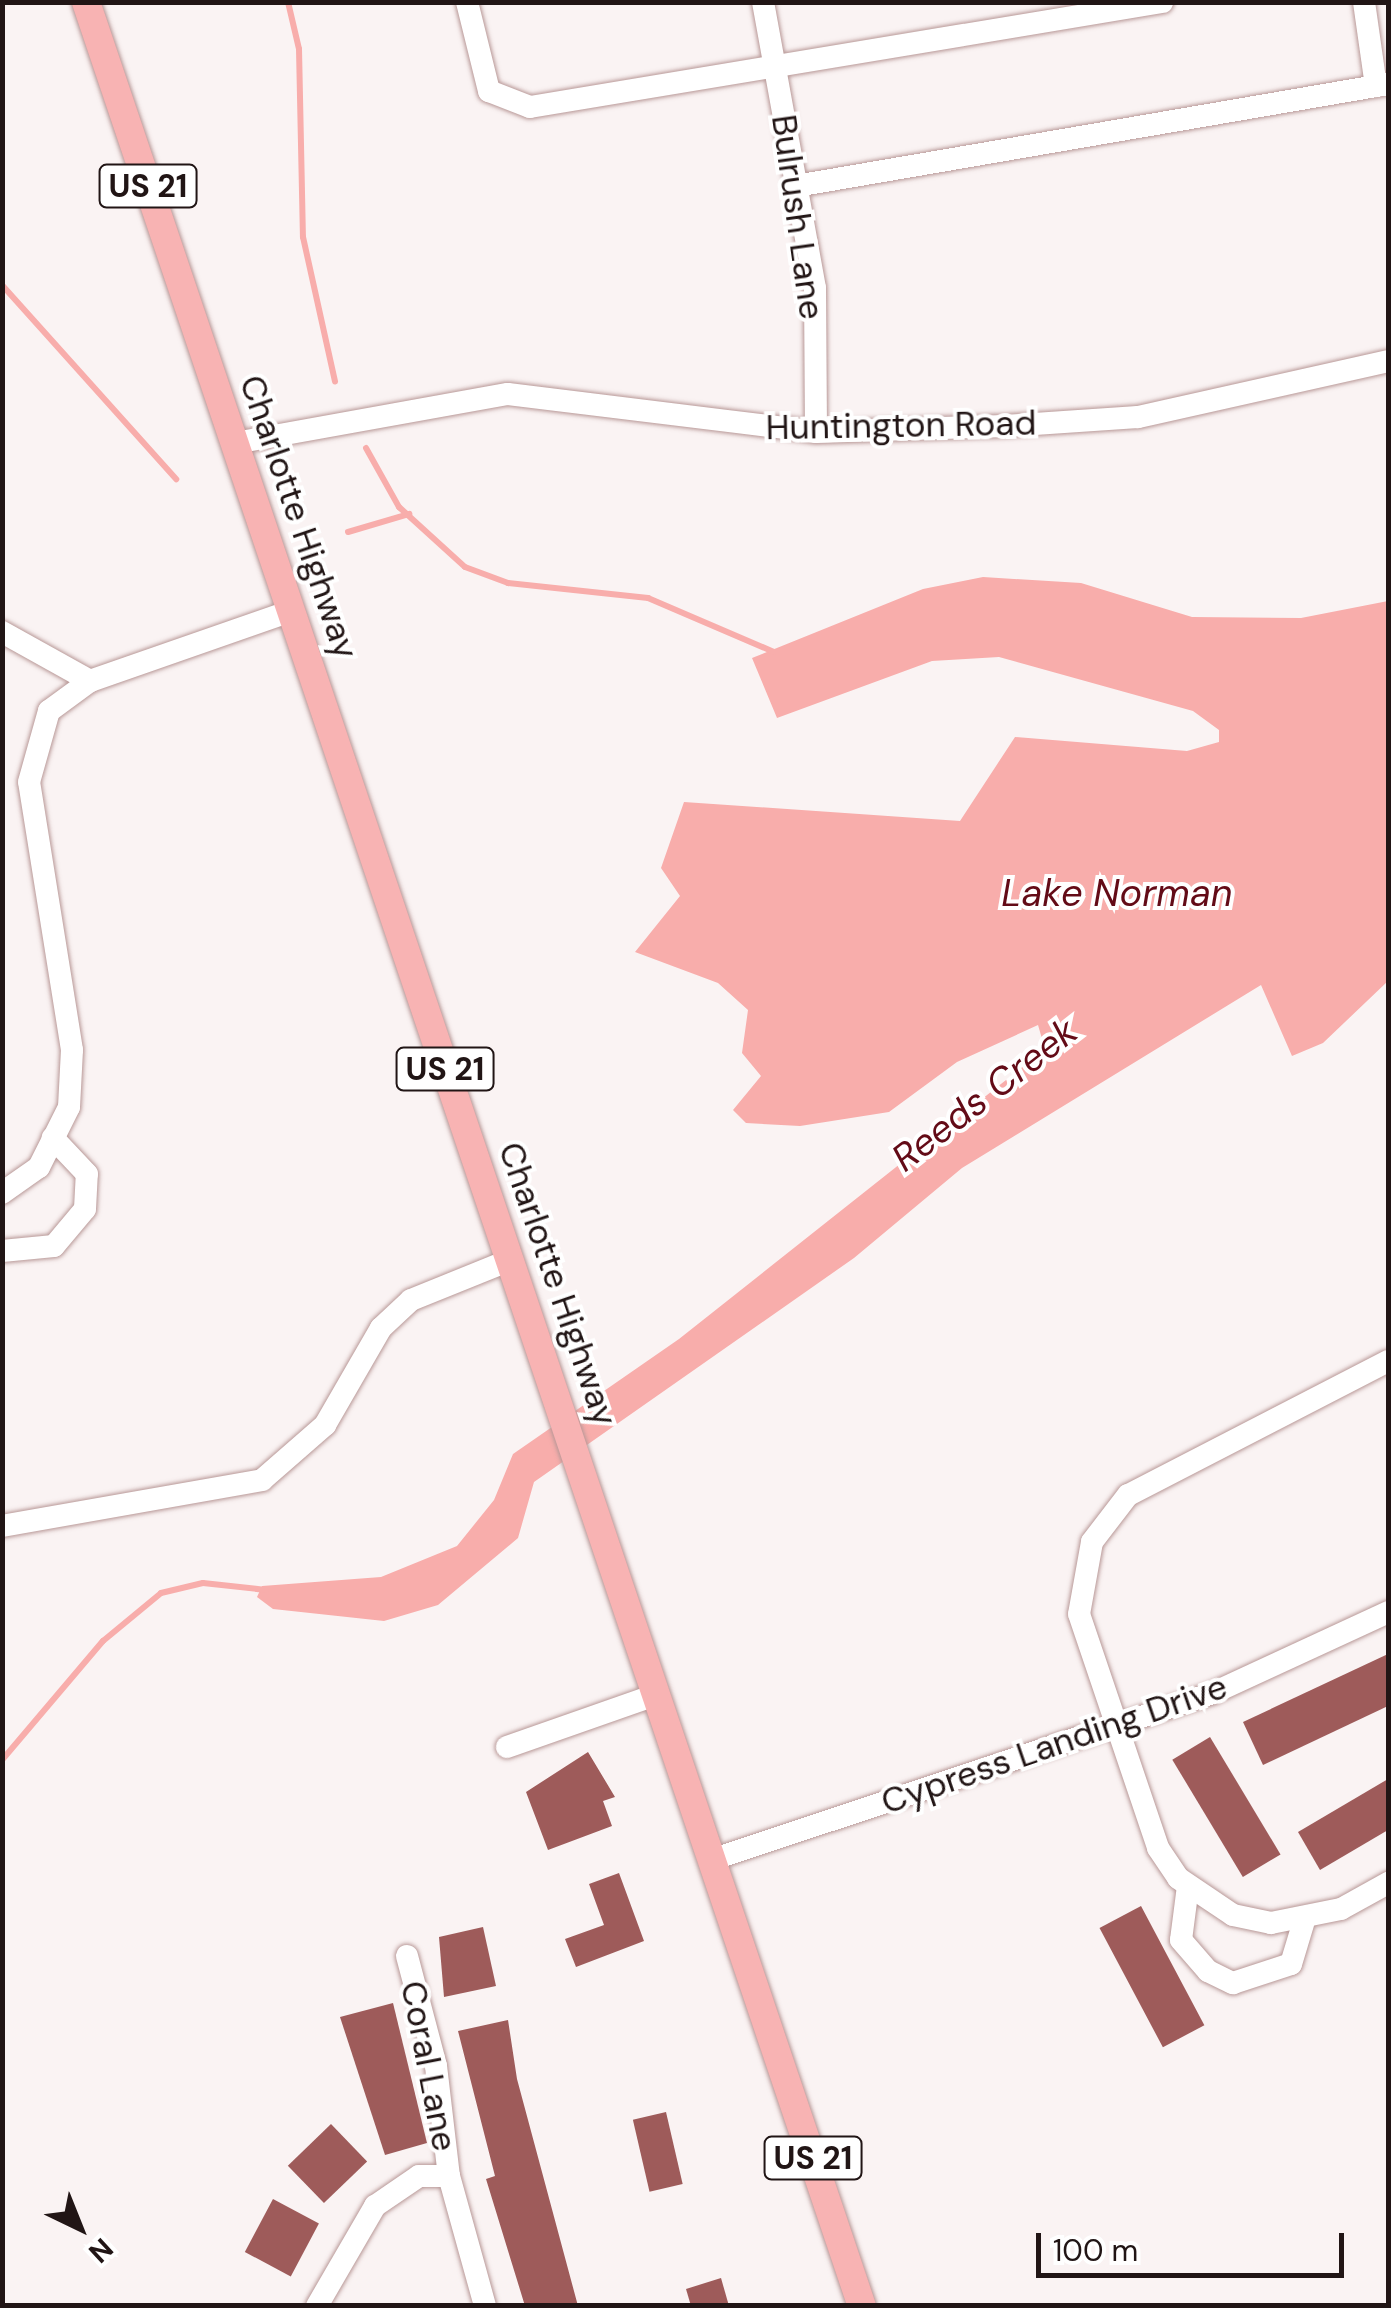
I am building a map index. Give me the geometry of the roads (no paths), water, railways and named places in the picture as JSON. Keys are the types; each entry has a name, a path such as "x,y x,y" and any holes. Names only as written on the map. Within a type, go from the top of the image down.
{"main road":[{"name":"Charlotte Highway","path":"86,2 862,2306"}],"street":[{"path":"467,2 478,64 506,104 774,65 1050,12 1162,2"},
{"name":"Bulrush Lane","path":"763,2 815,288 816,432"},
{"path":"796,186 1382,85 1364,2"},
{"name":"Huntington Road","path":"235,444 508,394 816,432 1138,417 1388,361"},
{"path":"2,1193 39,1167 69,1107 72,1050 29,782 49,711 90,681 291,611"},
{"path":"2,632 90,681"},
{"path":"2,1252 54,1246 85,1209 87,1174 53,1138"},
{"path":"2,1526 262,1480 325,1425 381,1328 412,1300 510,1260"},
{"path":"1388,1360 1158,1473 1108,1514 1082,1574 1080,1614 1158,1848 1188,1886 1233,1914 1304,1921 1388,1883"},
{"name":"Cypress Landing Drive","path":"714,1859 1212,1693 1388,1612"},
{"path":"507,1747 658,1694"},
{"path":"1188,1886 1181,1940 1208,1972 1233,1983 1291,1964 1304,1921"},
{"name":"Coral Lane","path":"407,1956 436,2066 450,2176 484,2306"},
{"path":"317,2306 375,2206 418,2176 450,2176"}],"water":[{"name":"Lake Norman","path":"983,577 1081,583 1192,617 1301,618 1388,601 1388,981 1323,1043 1292,1056 1261,985 962,1168 854,1258 534,1482 518,1538 438,1605 384,1621 273,1609 257,1597 262,1586 381,1577 457,1546 494,1500 513,1454 679,1339 1045,1049 1038,1025 957,1062 889,1112 800,1126 746,1123 733,1110 761,1076 742,1053 748,1010 718,983 635,952 680,896 661,868 684,802 960,821 1015,737 1187,751 1219,742 1219,730 1193,711 999,657 932,661 777,718 752,658 923,589"}],"waterway":[{"path":"288,2 299,49 303,237 335,381"},
{"path":"2,285 176,479"},
{"path":"366,448 399,507 465,567 508,583 648,598 774,652"},
{"path":"348,532 409,514"},
{"name":"Reeds Creek","path":"2,1760 103,1641 161,1593 203,1583 266,1590"}]}
